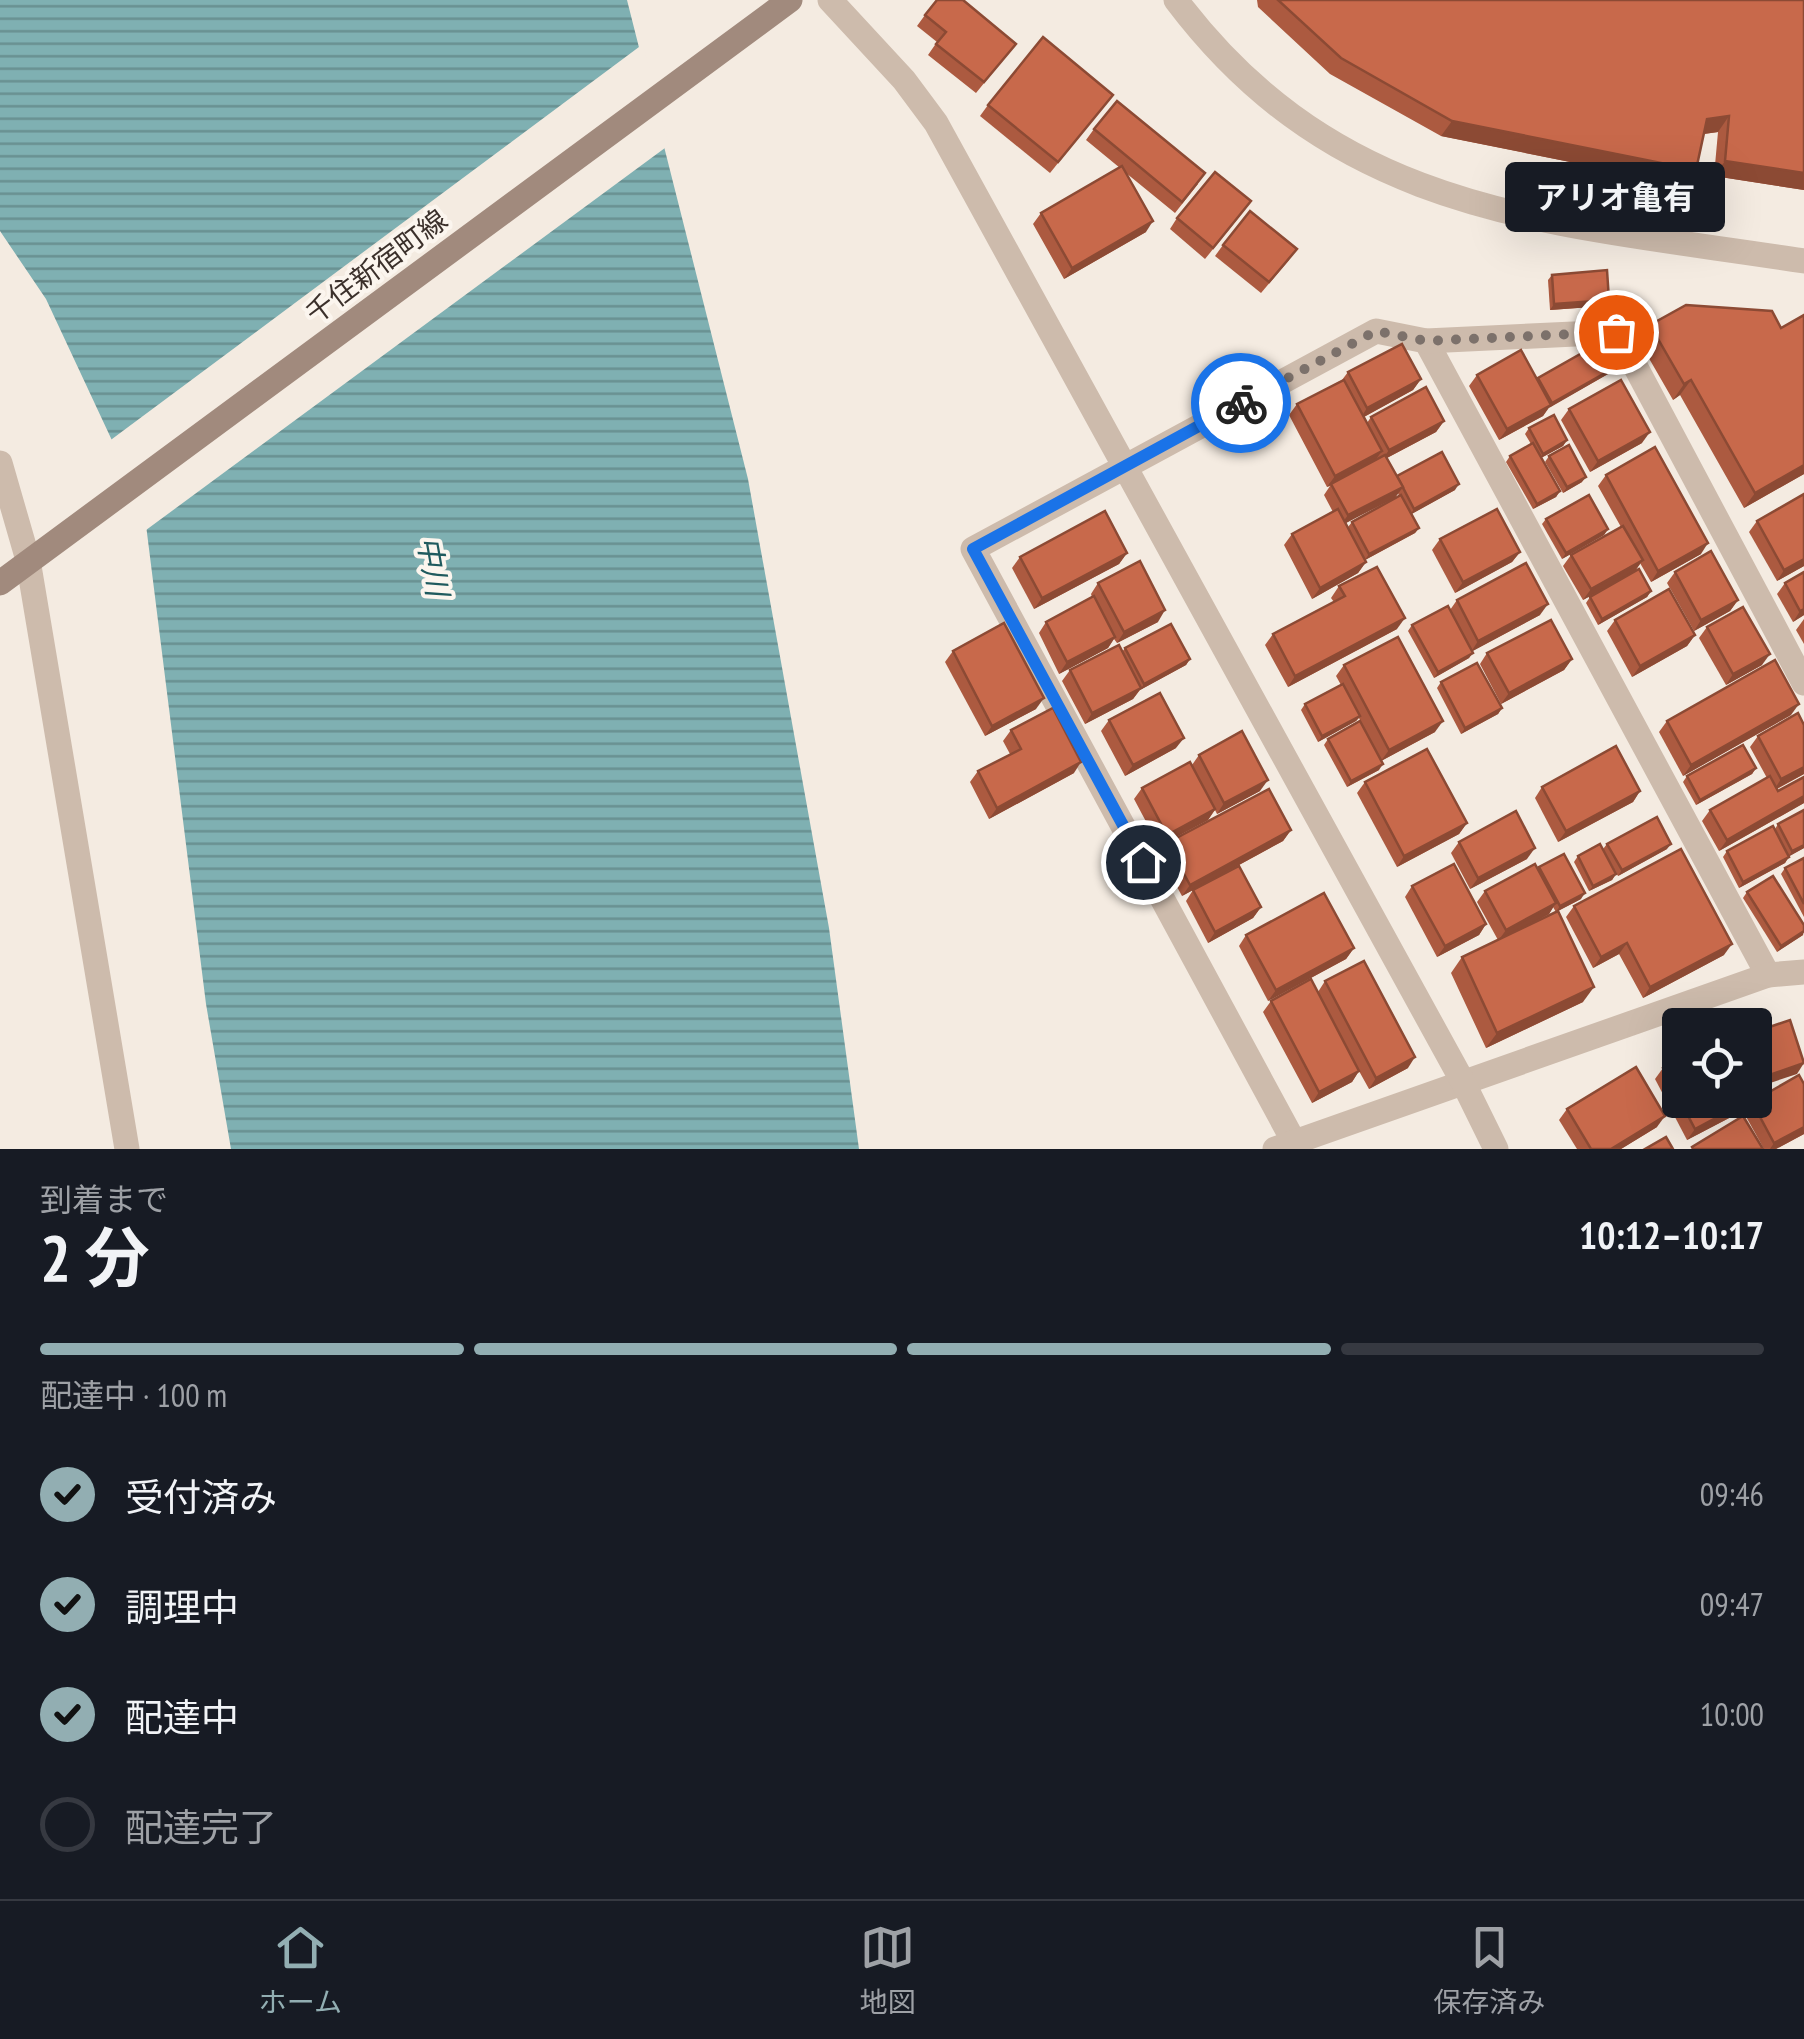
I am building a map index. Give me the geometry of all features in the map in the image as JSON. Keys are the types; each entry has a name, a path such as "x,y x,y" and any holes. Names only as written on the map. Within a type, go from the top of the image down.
{"main road":[{"name":"千住新宿町線","path":"0,582 710,55 790,0"}],"street":[{"path":"830,0 904,80 936,124 1463,1082 1496,1149"},
{"path":"1176,0 1223,58 1299,123 1413,185 1480,207 1804,261"},
{"path":"1804,683 1616,332 1426,341 1376,331 973,549 1284,1145 1768,975 1804,972"},
{"path":"1426,341 1768,975"},
{"path":"0,463 28,560 126,1149"}],"water":[{"name":"中川","path":"0,0 627,0 748,479 829,928 859,1149 231,1149 206,1004 144,509 46,299 0,231"}],"pier":[{"path":"643,44 669,145 142,533 139,510 108,442"}],"building":[{"path":"937,0 963,0 1016,44 984,82 936,44 946,32 925,15"},
{"path":"1278,0 1804,0 1804,173 1725,161 1729,116 1707,119 1696,170 1452,121 1341,58"},
{"path":"1043,37 1113,95 1058,162 988,105"},
{"path":"1117,101 1205,173 1182,202 1094,129"},
{"path":"1122,166 1153,221 1072,268 1041,213"},
{"path":"1215,172 1251,201 1213,248 1177,218"},
{"path":"1250,211 1297,249 1269,282 1223,245"},
{"path":"1607,270 1609,300 1554,304 1552,275"},
{"path":"1686,305 1772,311 1781,328 1804,315 1804,465 1755,493 1691,380 1684,384 1650,325"},
{"path":"1402,344 1421,379 1367,408 1348,372"},
{"path":"1598,344 1612,369 1552,403 1538,378"},
{"path":"1521,350 1551,405 1507,429 1477,375"},
{"path":"1344,380 1382,451 1335,476 1297,404"},
{"path":"1621,380 1650,432 1598,461 1569,409"},
{"path":"1426,387 1444,421 1389,450 1371,417"},
{"path":"1554,415 1567,440 1543,454 1529,428"},
{"path":"1533,443 1560,491 1537,504 1510,456"},
{"path":"1569,445 1586,477 1567,487 1549,456"},
{"path":"1655,447 1708,543 1658,571 1606,475"},
{"path":"1442,452 1459,484 1414,509 1397,476"},
{"path":"1385,455 1403,487 1348,515 1331,484"},
{"path":"1804,494 1804,559 1784,570 1757,521"},
{"path":"1401,495 1419,528 1369,554 1352,522"},
{"path":"1589,495 1608,529 1566,553 1546,519"},
{"path":"1338,509 1366,562 1320,588 1292,534"},
{"path":"1497,509 1520,552 1463,582 1440,539"},
{"path":"1105,511 1127,553 1042,598 1020,557"},
{"path":"1623,526 1643,560 1591,589 1571,555"},
{"path":"1711,551 1738,600 1701,620 1675,572"},
{"path":"1140,561 1165,610 1124,632 1098,583"},
{"path":"1526,563 1548,604 1478,641 1457,600"},
{"path":"1377,567 1405,618 1295,676 1273,634 1345,596 1339,586"},
{"path":"1639,569 1651,591 1602,619 1590,597"},
{"path":"1804,572 1804,609 1800,611 1785,583"},
{"path":"1669,589 1695,635 1640,666 1615,620"},
{"path":"1094,596 1115,637 1067,662 1046,622"},
{"path":"1448,606 1473,653 1438,672 1412,625"},
{"path":"1743,607 1770,654 1733,674 1707,627"},
{"path":"1551,620 1572,659 1509,693 1487,653"},
{"path":"1004,623 1044,698 992,726 953,651"},
{"path":"1171,624 1190,659 1144,684 1125,648"},
{"path":"1398,637 1443,721 1389,750 1344,665"},
{"path":"1119,645 1141,688 1092,713 1070,670"},
{"path":"1775,660 1799,704 1691,765 1667,721"},
{"path":"1477,663 1502,708 1465,728 1441,682"},
{"path":"1343,684 1360,716 1322,736 1305,704"},
{"path":"1160,693 1184,738 1133,765 1109,720"},
{"path":"1053,708 1081,762 997,808 978,771 1021,749 1011,730"},
{"path":"1798,713 1804,725 1804,767 1781,779 1758,736"},
{"path":"1360,721 1383,764 1351,781 1328,739"},
{"path":"1242,731 1268,780 1224,803 1199,755"},
{"path":"1743,745 1756,768 1700,800 1687,776"},
{"path":"1616,746 1640,791 1566,831 1542,787"},
{"path":"1427,749 1467,823 1404,856 1365,782"},
{"path":"1190,762 1215,809 1167,835 1142,788"},
{"path":"1770,776 1778,791 1804,777 1804,796 1727,840 1710,810"},
{"path":"1269,789 1291,830 1190,885 1167,843"},
{"path":"1804,810 1804,845 1792,851 1778,824"},
{"path":"1516,811 1535,848 1478,878 1459,842"},
{"path":"1657,817 1671,844 1622,870 1607,844"},
{"path":"1773,826 1789,857 1743,882 1727,851"},
{"path":"1600,844 1616,874 1593,886 1578,856"},
{"path":"1681,849 1732,944 1650,987 1627,943 1601,957 1574,906"},
{"path":"1564,854 1585,893 1560,906 1539,867"},
{"path":"1804,858 1804,904 1785,868"},
{"path":"1454,864 1486,924 1445,946 1412,886"},
{"path":"1535,864 1556,903 1506,930 1485,891"},
{"path":"1239,866 1261,907 1215,932 1193,890"},
{"path":"1773,876 1804,925 1804,931 1781,946 1747,892"},
{"path":"1324,893 1354,948 1276,990 1246,935"},
{"path":"1558,911 1594,987 1497,1033 1462,957"},
{"path":"1364,961 1415,1057 1376,1078 1325,981"},
{"path":"1311,979 1359,1071 1319,1092 1271,1001"},
{"path":"1790,1020 1804,1063 1772,1074 1772,1026"},
{"path":"1636,1067 1662,1111 1662,1118 1611,1149 1591,1149 1567,1109"},
{"path":"1799,1075 1804,1084 1804,1127 1774,1143 1761,1118 1772,1118 1772,1091"},
{"path":"1689,1118 1716,1118 1695,1129"},
{"path":"1744,1118 1763,1149 1693,1149"},
{"path":"1666,1137 1673,1149 1645,1149"}],"way so far":[{"path":"1241,403 1376,331 1426,341 1616,332"}],"place":[{"name":"アリオ亀有","path":"1616,332"}],"route":[{"path":"1143,862 973,549 1241,403"}]}
